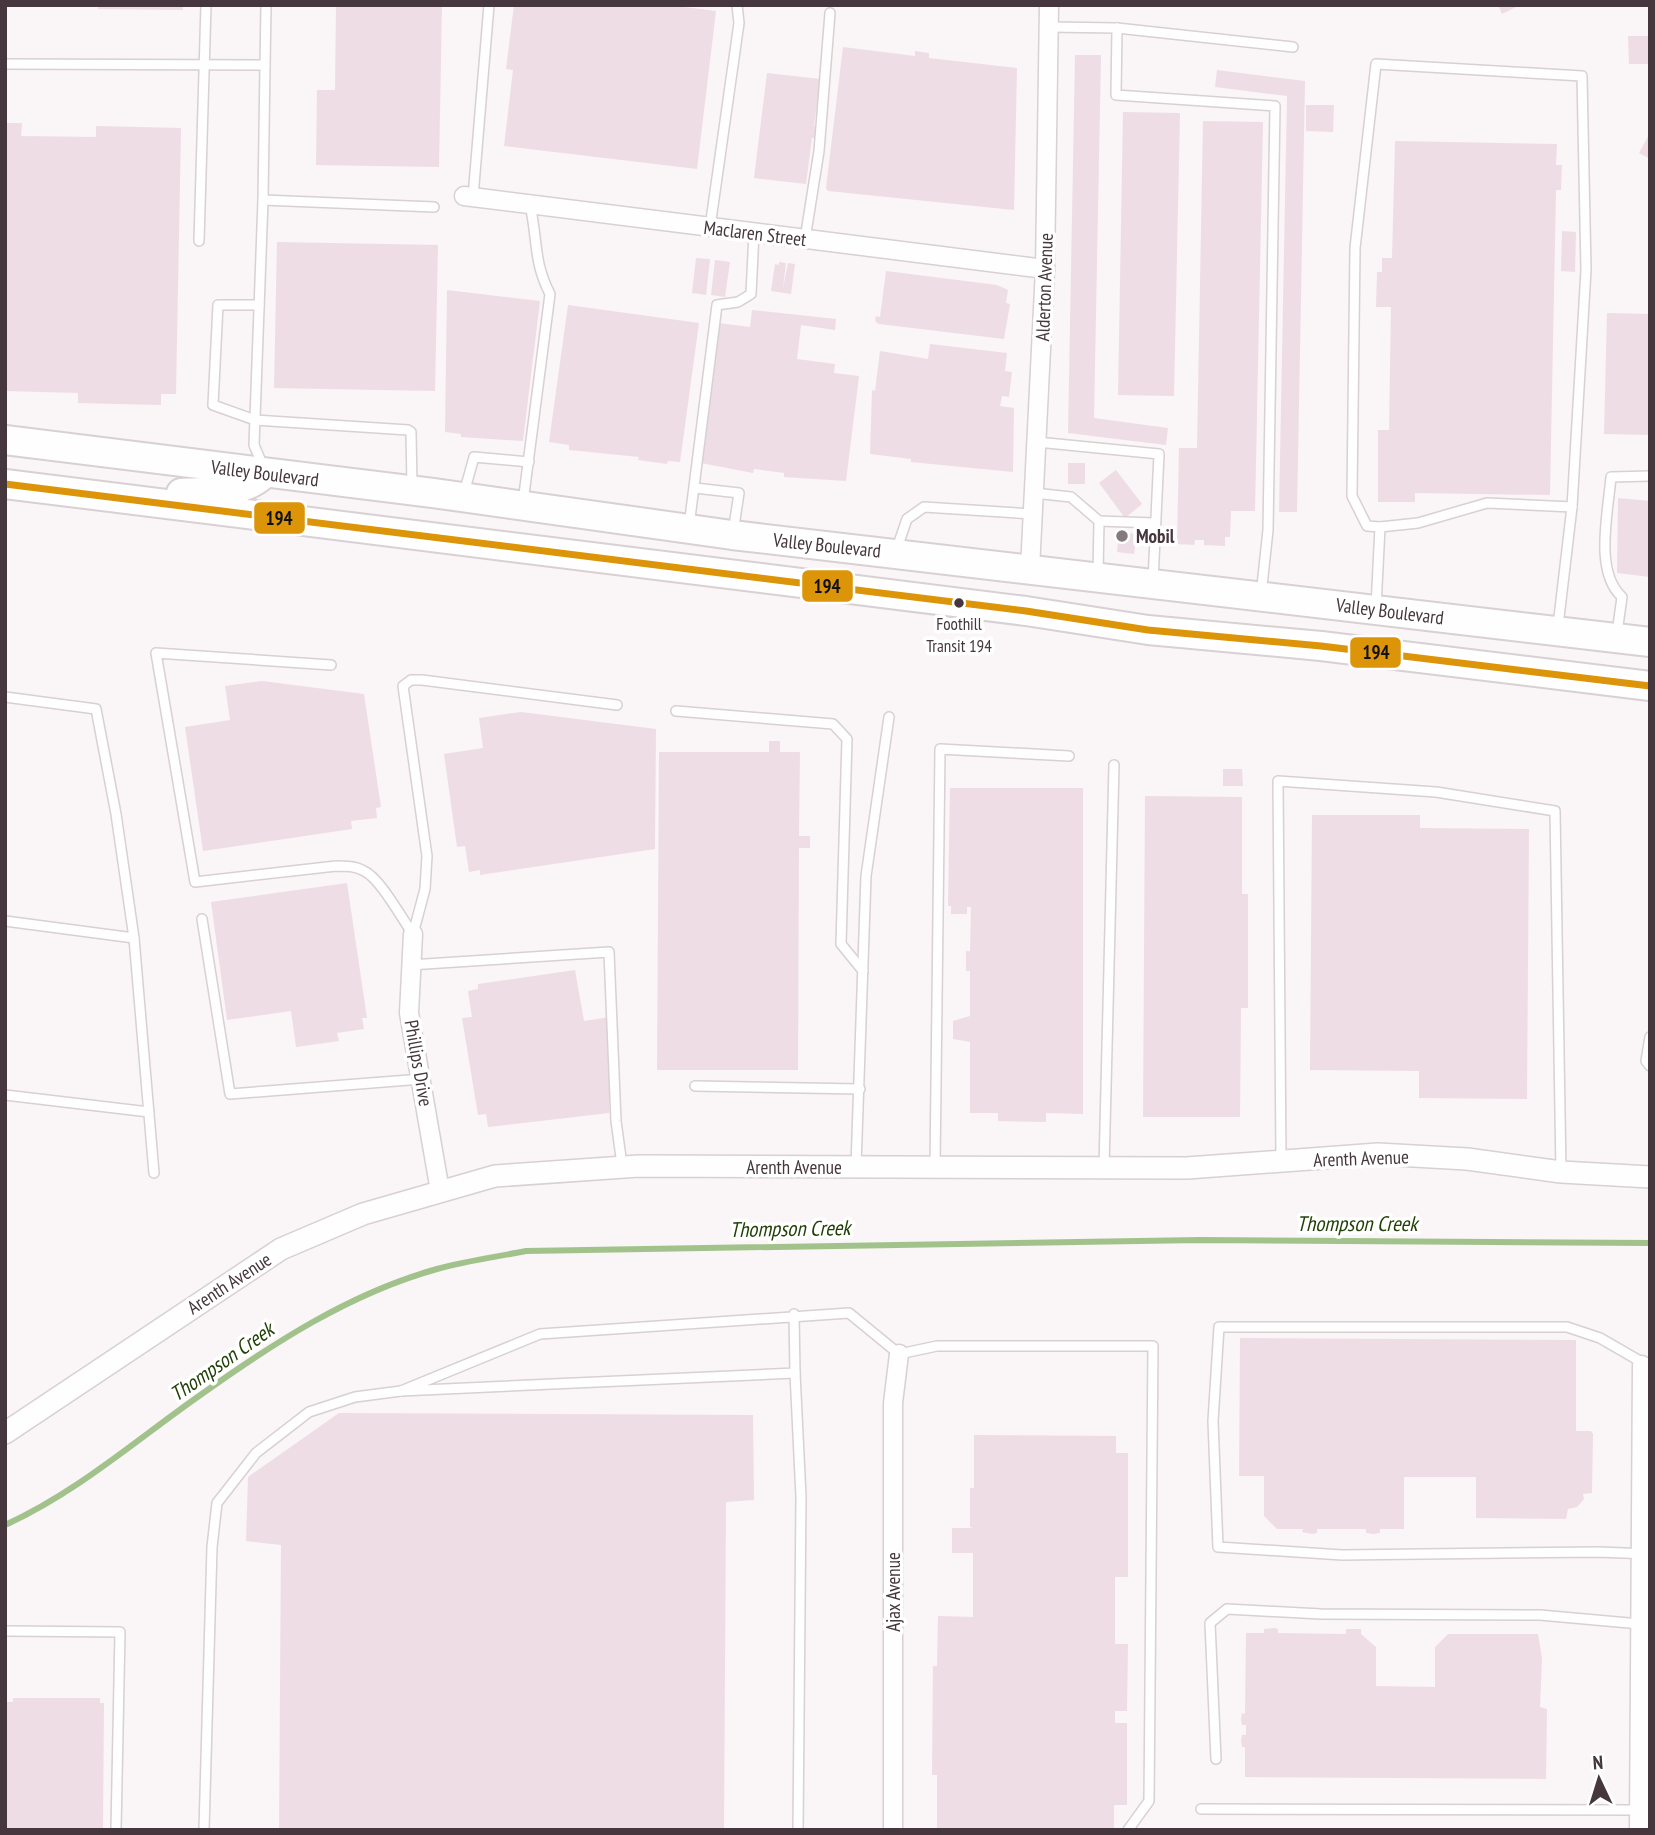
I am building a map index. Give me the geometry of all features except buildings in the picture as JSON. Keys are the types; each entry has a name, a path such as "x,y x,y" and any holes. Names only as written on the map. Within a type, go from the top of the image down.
{"main road":[{"name":"Valley Boulevard","path":"5,440 412,491 732,535 1650,642"},
{"path":"115,498 233,490 253,485 265,472"},
{"name":"Valley Boulevard","path":"5,484 1026,611 1148,630 1321,646 1650,686"},
{"path":"1026,611 1030,569"}],"street":[{"name":"Alderton Avenue","path":"1030,569 1045,269 1049,5"},
{"name":"Maclaren Street","path":"468,197 1045,269"},
{"name":"Phillips Drive","path":"413,934 409,1013 440,1191"},
{"name":"Arenth Avenue","path":"5,1433 281,1249 363,1214 495,1176 623,1167 1104,1170 1378,1154 1467,1159 1562,1172 1650,1177"},
{"name":"Ajax Avenue","path":"893,1830 893,1403 898,1354"},
{"path":"1639,1830 1645,1624 1646,1363"}],"lane":[{"path":"199,241 206,5"},
{"path":"265,472 254,445 263,200 266,5"},
{"path":"468,197 489,5"},
{"path":"710,227 739,23 737,5"},
{"path":"805,239 819,151 830,13"},
{"path":"1049,27 1117,28 1293,47"},
{"path":"1117,28 1116,95 1275,106 1268,530 1261,596"},
{"path":"5,64 265,65"},
{"path":"1558,631 1572,507 1586,270 1582,76 1376,64 1355,248 1352,496 1367,526 1380,527 1418,523 1487,503 1572,507"},
{"path":"263,200 434,207"},
{"path":"522,508 550,295 536,262 537,234 530,205"},
{"path":"689,528 718,305 738,302 751,294 754,233"},
{"path":"259,305 218,305 213,405 255,420 408,430 411,432 412,491"},
{"path":"1037,442 1159,454 1153,586"},
{"path":"463,499 474,457 529,462"},
{"path":"1616,638 1622,597 1614,590 1605,572 1611,477 1650,476"},
{"path":"695,488 739,493 732,535"},
{"path":"1034,493 1071,497 1099,521 1154,523"},
{"path":"895,553 907,519 924,507 1033,514"},
{"path":"1098,579 1099,521"},
{"path":"1376,609 1380,527"},
{"path":"331,665 156,653 195,882 336,866 353,867 367,872 376,881 413,934"},
{"path":"413,934 425,889 427,856 402,686 411,680 422,680 617,705"},
{"path":"5,697 96,709 116,814 134,938 154,1173"},
{"path":"676,711 833,724 847,739 840,874 841,944 863,971"},
{"path":"855,1168 866,876 889,717"},
{"path":"935,1168 940,748 1069,756"},
{"path":"1104,1170 1114,765"},
{"path":"1281,1161 1278,781 1436,792 1555,811 1562,1172"},
{"path":"202,919 230,1094 422,1079"},
{"path":"5,921 134,938"},
{"path":"410,965 609,953 616,1121 623,1167"},
{"path":"1650,1037 1646,1061 1650,1066"},
{"path":"695,1086 860,1089"},
{"path":"5,1095 149,1112"},
{"path":"401,1391 540,1334 794,1314 849,1313 898,1354 937,1346 1153,1346 1149,1801 1128,1830"},
{"path":"794,1314 801,1497 798,1830"},
{"path":"1644,1554 1342,1555 1218,1547 1213,1421 1219,1327 1567,1327 1600,1338 1646,1363"},
{"path":"204,1830 212,1547 217,1503 256,1453 309,1412 355,1397 401,1391 795,1373"},
{"path":"1216,1759 1210,1623 1227,1609 1321,1614 1540,1615 1645,1624"},
{"path":"5,1631 120,1632 116,1830"},
{"path":"1200,1809 1639,1810"}],"waterway":[{"name":"Thompson Creek","path":"5,1525 81,1482 283,1339 343,1306 405,1279 437,1269 526,1251 1200,1240 1650,1243"}],"transit line":[{"name":"194","path":"5,484 1026,611 1148,630 1321,646 1650,686"}],"place":[{"name":"Mobil","path":"1122,536"},
{"name":"Foothill Transit 194","path":"959,603"}]}
